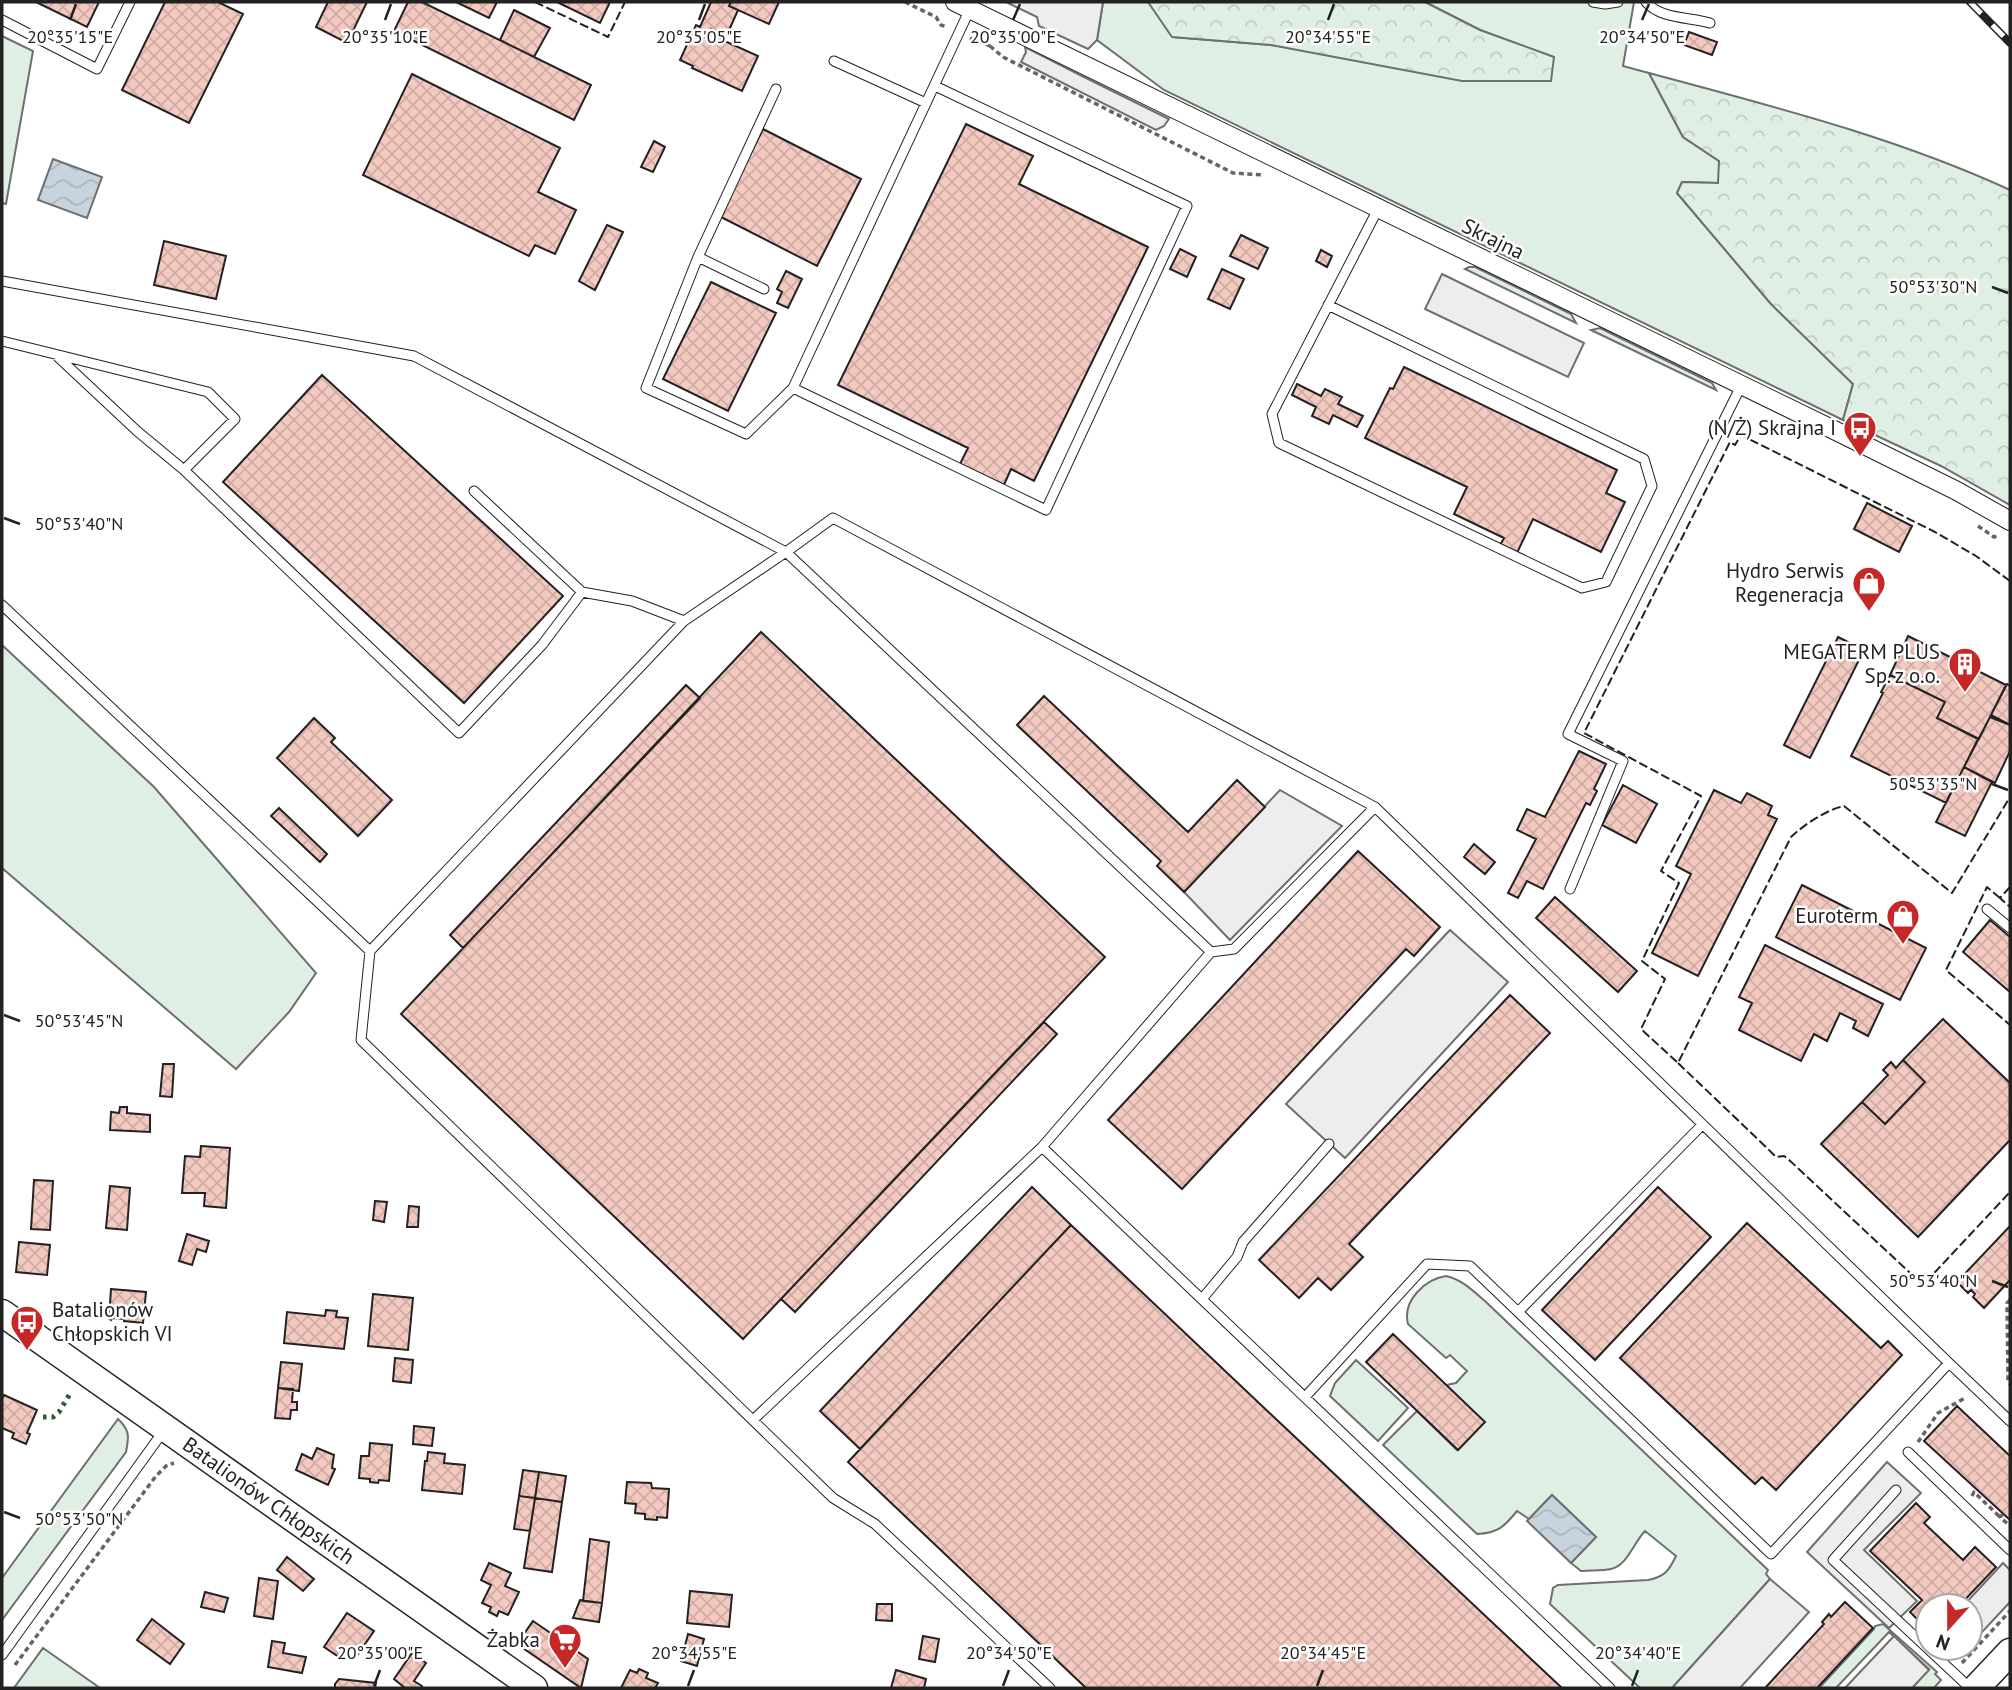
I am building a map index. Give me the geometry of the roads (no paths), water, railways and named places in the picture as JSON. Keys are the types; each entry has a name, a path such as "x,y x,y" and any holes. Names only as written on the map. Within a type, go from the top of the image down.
{"street":[{"name":"Skrajna","path":"963,6 1957,491 2008,528"},
{"name":"Batalionów Chłopskich","path":"2,1313 534,1688"},
{"path":"1976,1688 2010,1653"}],"lane":[{"path":"2,20 97,69 130,2"},
{"path":"1593,2 1618,2"},
{"path":"1646,2 1652,9 1662,13 1710,23"},
{"path":"776,89 698,257 646,388 747,434 793,388 935,86 963,6"},
{"path":"834,61 926,103"},
{"path":"793,388 1046,510 1187,206 935,86"},
{"path":"1328,305 1644,459 1652,486 1606,582 1582,588 1279,443 1272,414 1328,305 1378,209"},
{"path":"698,257 764,289"},
{"path":"2,281 414,356 786,552 1211,951"},
{"path":"2,341 208,392 235,419 184,470"},
{"path":"56,355 137,431 184,470 458,733 542,645 582,592"},
{"path":"1570,888 1623,761 1568,734 1741,386"},
{"path":"474,491 582,592 632,601 684,621"},
{"path":"1050,1688 875,1524 833,1498 361,1040 370,951 684,621 833,518 1375,807 2010,1421"},
{"path":"2,606 370,951"},
{"path":"753,1420 1042,1147 1211,951 1234,949 1375,807"},
{"path":"1987,909 2010,928"},
{"path":"1518,1312 1702,1125"},
{"path":"1202,1299 1237,1257 1242,1242 1329,1144"},
{"path":"1042,1147 1610,1688"},
{"path":"1306,1396 1427,1264 1470,1266 1771,1554 1949,1363"},
{"path":"2,1655 166,1429"},
{"path":"1911,1450 2010,1550"},
{"path":"1896,1490 1833,1560 1970,1688"}],"water":[{"path":"53,159 102,177 87,218 38,200"},
{"path":"1552,1495 1596,1537 1571,1563 1527,1521"}],"railway":[{"path":"1970,2 2010,43"}],"place":[{"name":"(N/Ż) Skrajna I","path":"1860,458"},
{"name":"Hydro Serwis Regeneracja","path":"1869,613"},
{"name":"MEGATERM PLUS Sp. z o.o.","path":"1965,694"},
{"name":"Euroterm","path":"1903,946"},
{"name":"Batalionów Chłopskich VI","path":"27,1352"},
{"name":"Żabka","path":"565,1670"}]}
